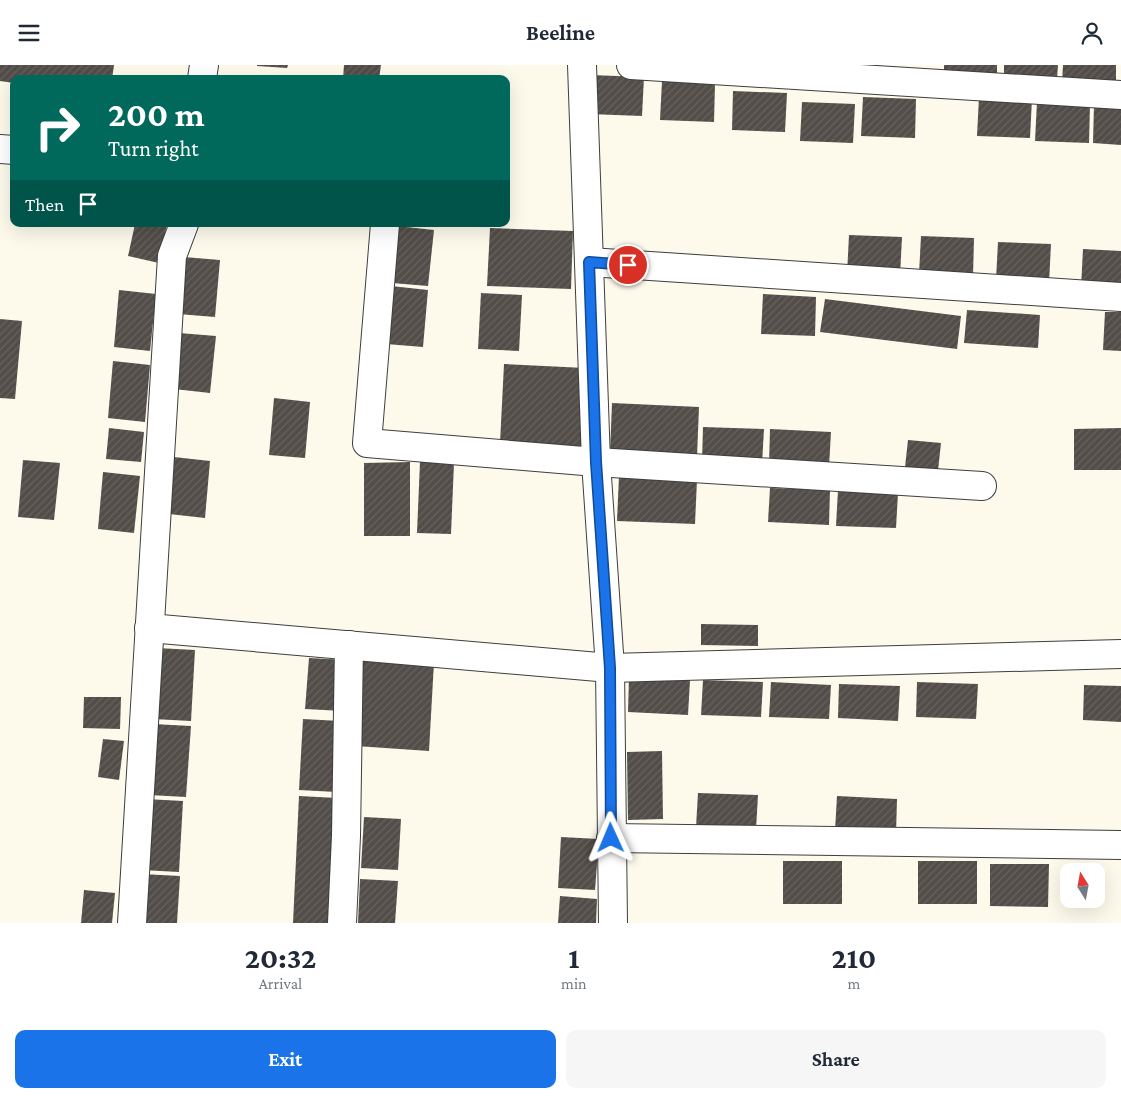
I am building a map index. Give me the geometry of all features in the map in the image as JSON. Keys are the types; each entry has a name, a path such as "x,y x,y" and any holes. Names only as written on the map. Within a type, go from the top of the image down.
{"street":[{"path":"582,65 596,462 610,668 613,923"},
{"path":"631,65 1121,95"},
{"path":"132,923 172,257 183,227"},
{"path":"385,227 367,443 596,462 982,486"},
{"path":"589,262 1121,297"},
{"path":"149,628 610,668 1121,654"},
{"path":"342,923 346,836 349,645"},
{"path":"611,838 1121,845"}],"building":[{"path":"0,65 114,65 113,75 10,75 10,82 0,81"},
{"path":"257,65 288,65 287,68"},
{"path":"344,65 381,65 380,75 343,75"},
{"path":"944,65 997,65 997,75 944,73"},
{"path":"1004,65 1058,65 1057,79 1004,77"},
{"path":"1063,65 1116,65 1116,84 1062,82"},
{"path":"590,75 644,77 642,116 589,114"},
{"path":"662,81 715,84 714,122 660,120"},
{"path":"733,91 787,93 785,132 732,130"},
{"path":"863,97 916,99 915,138 861,136"},
{"path":"979,97 1032,99 1030,138 977,136"},
{"path":"802,102 855,104 853,143 800,141"},
{"path":"1037,102 1090,104 1089,143 1035,141"},
{"path":"1094,104 1121,105 1121,145 1093,143"},
{"path":"134,227 166,227 159,263 128,256"},
{"path":"397,227 434,230 428,286 392,283"},
{"path":"490,228 573,231 571,289 487,286"},
{"path":"849,235 902,237 900,276 847,274"},
{"path":"921,236 974,238 973,277 919,274"},
{"path":"998,242 1051,244 1049,283 996,280"},
{"path":"1083,249 1121,251 1121,290 1081,288"},
{"path":"184,257 220,260 215,317 178,314"},
{"path":"391,286 428,290 423,347 386,344"},
{"path":"119,290 156,294 150,351 114,347"},
{"path":"481,293 522,295 519,351 478,349"},
{"path":"763,294 816,297 815,336 761,334"},
{"path":"825,299 961,316 957,349 820,332"},
{"path":"967,310 1040,315 1038,348 964,343"},
{"path":"1105,312 1121,312 1121,351 1103,350"},
{"path":"0,319 22,321 15,399 0,398"},
{"path":"179,333 216,336 210,393 174,389"},
{"path":"113,361 150,365 145,422 108,418"},
{"path":"504,364 585,368 581,447 500,443"},
{"path":"274,398 310,402 305,458 269,455"},
{"path":"612,403 699,407 697,457 610,453"},
{"path":"703,427 764,429 762,464 702,461"},
{"path":"109,428 144,432 141,462 106,459"},
{"path":"1121,428 1121,470 1074,470 1074,429"},
{"path":"770,429 831,432 829,467 769,465"},
{"path":"908,440 941,443 937,480 904,476"},
{"path":"174,457 210,461 205,518 169,514"},
{"path":"23,460 60,463 54,520 18,517"},
{"path":"410,462 410,536 364,536 364,463"},
{"path":"420,462 454,463 451,534 417,533"},
{"path":"103,472 140,476 134,533 98,529"},
{"path":"619,476 697,480 695,524 617,521"},
{"path":"770,488 830,490 829,525 768,522"},
{"path":"838,490 898,493 896,528 836,526"},
{"path":"701,624 758,625 758,646 701,645"},
{"path":"157,648 195,650 191,721 153,719"},
{"path":"309,658 346,660 343,711 305,709"},
{"path":"361,658 434,662 429,751 356,746"},
{"path":"629,677 690,680 688,715 628,712"},
{"path":"703,680 763,682 761,717 701,715"},
{"path":"771,682 831,685 829,719 769,717"},
{"path":"917,682 978,684 976,719 916,717"},
{"path":"839,684 900,686 898,721 838,718"},
{"path":"1084,685 1121,686 1121,722 1083,720"},
{"path":"84,697 121,697 120,729 83,728"},
{"path":"303,719 340,721 336,792 299,790"},
{"path":"153,724 191,726 186,797 149,795"},
{"path":"103,739 124,741 119,780 98,777"},
{"path":"662,751 663,819 628,820 627,752"},
{"path":"698,793 758,795 756,830 696,827"},
{"path":"299,796 337,798 330,923 293,923"},
{"path":"837,796 897,799 896,834 835,831"},
{"path":"146,799 183,801 179,872 142,870"},
{"path":"364,817 401,819 398,870 361,868"},
{"path":"561,837 599,839 595,890 558,888"},
{"path":"783,861 842,861 842,904 783,904"},
{"path":"918,861 977,861 977,904 918,904"},
{"path":"990,864 1049,864 1048,907 990,906"},
{"path":"142,874 180,876 177,923 139,923"},
{"path":"360,879 398,881 395,923 358,923"},
{"path":"84,890 115,893 112,923 81,923"},
{"path":"560,896 597,899 596,923 558,923"}],"route":[{"path":"611,838 610,668 596,462 589,262 628,265"}]}
